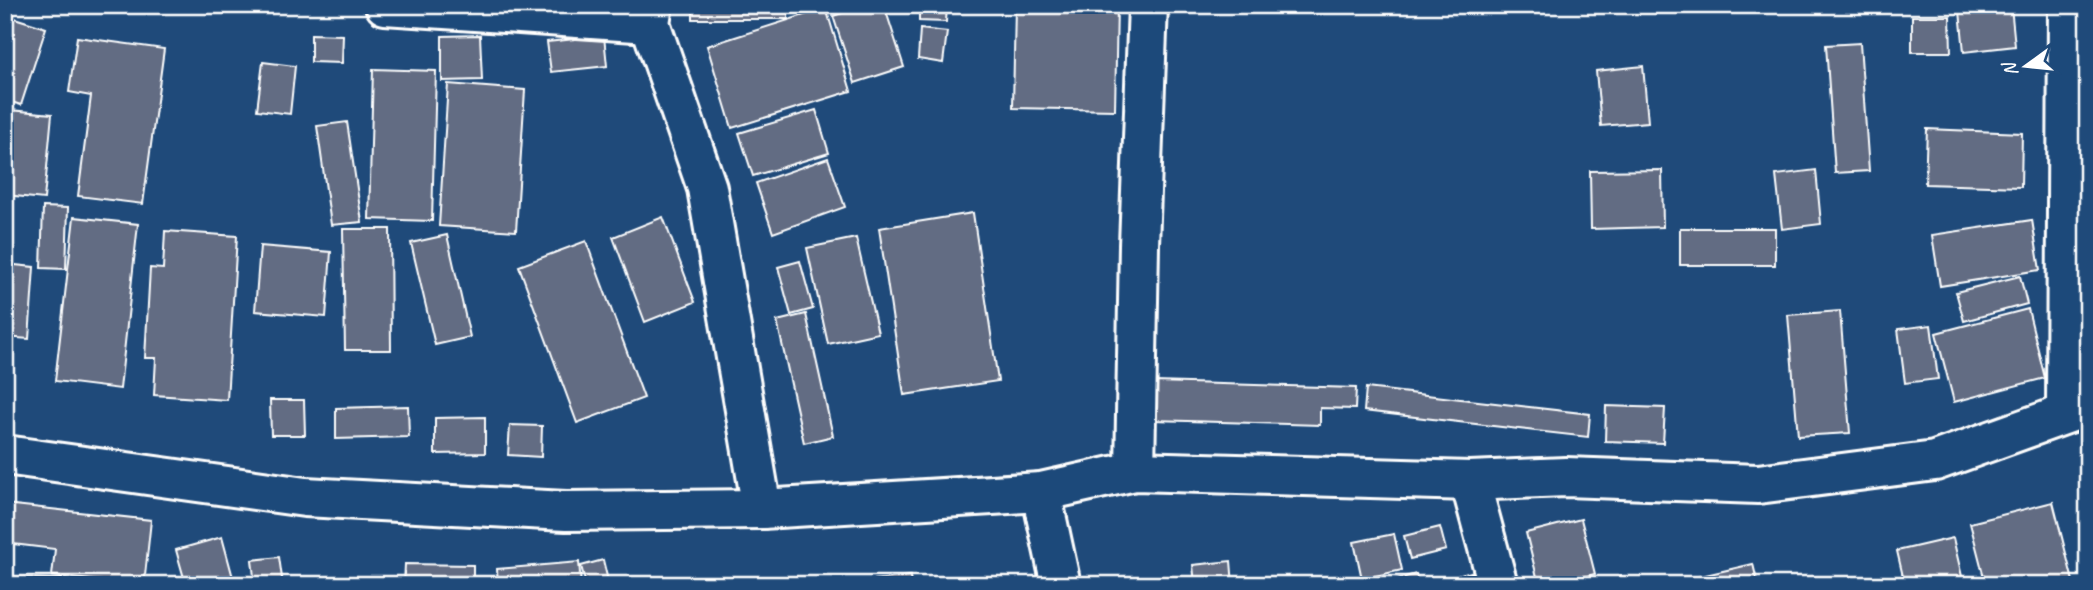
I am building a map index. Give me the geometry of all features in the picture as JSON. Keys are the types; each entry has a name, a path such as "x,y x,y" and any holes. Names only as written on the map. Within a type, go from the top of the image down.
{"main road":[{"path":"385,5 652,14 707,188 762,509"},
{"path":"1135,471 1139,245 1148,5"},
{"path":"5,455 305,497 566,511 762,509 1041,492 1135,471 1470,481 1566,477 1758,484 1935,461 2077,409 2068,5"},
{"path":"1470,481 1498,585"},
{"path":"1041,492 1061,585"}],"building":[{"path":"693,5 788,5 788,19 693,19"},
{"path":"867,5 884,5 904,67 855,83 833,16"},
{"path":"919,5 947,5 946,22 919,21"},
{"path":"1015,5 1117,5 1115,110 1013,108"},
{"path":"2011,6 2015,46 1964,52 1960,11"},
{"path":"826,8 851,91 732,128 707,46"},
{"path":"5,15 46,28 21,105 5,100"},
{"path":"1912,16 1950,16 1951,52 1912,52"},
{"path":"920,29 947,32 943,63 918,59"},
{"path":"311,34 343,35 342,63 311,62"},
{"path":"480,35 482,80 442,81 442,36"},
{"path":"604,36 607,66 551,72 547,42"},
{"path":"77,37 164,49 143,204 78,196 91,96 69,92"},
{"path":"1860,43 1869,171 1835,173 1826,45"},
{"path":"263,62 295,66 290,114 257,110"},
{"path":"1643,66 1648,122 1601,126 1596,71"},
{"path":"373,69 436,71 432,221 369,219"},
{"path":"448,84 525,90 516,231 439,226"},
{"path":"10,110 52,114 44,199 5,195"},
{"path":"816,110 829,153 753,176 739,133"},
{"path":"347,122 362,222 331,225 317,126"},
{"path":"1927,129 2022,133 2021,187 1925,184"},
{"path":"828,158 845,207 773,233 756,183"},
{"path":"1662,170 1663,227 1591,229 1590,171"},
{"path":"1816,170 1821,224 1782,229 1776,175"},
{"path":"43,207 68,208 66,269 41,268"},
{"path":"973,213 998,381 904,395 879,228"},
{"path":"74,217 138,224 120,389 55,381"},
{"path":"663,217 695,302 645,322 613,237"},
{"path":"2032,220 2040,270 1940,286 1932,235"},
{"path":"1680,228 1775,228 1775,265 1680,265"},
{"path":"343,229 390,229 391,350 345,350"},
{"path":"165,231 237,236 227,400 154,395 156,358 145,358 150,268 163,269"},
{"path":"447,235 470,337 435,345 411,243"},
{"path":"856,238 878,333 828,344 807,248"},
{"path":"586,241 644,398 577,423 519,266"},
{"path":"260,246 331,252 326,317 255,311"},
{"path":"800,261 813,309 791,315 778,267"},
{"path":"5,264 34,267 29,339 5,337"},
{"path":"2020,276 2027,304 1964,321 1956,292"},
{"path":"2028,309 2045,378 1954,402 1936,333"},
{"path":"1840,311 1850,433 1798,436 1788,315"},
{"path":"806,314 833,436 804,443 777,321"},
{"path":"1931,325 1938,379 1905,383 1898,329"},
{"path":"1155,382 1356,388 1355,409 1320,408 1320,425 1154,420"},
{"path":"1366,388 1590,414 1588,437 1364,411"},
{"path":"270,400 304,400 305,435 271,435"},
{"path":"408,406 409,437 336,439 336,408"},
{"path":"1606,406 1665,408 1663,443 1605,441"},
{"path":"485,417 485,453 435,454 435,418"},
{"path":"510,425 542,426 541,457 508,455"},
{"path":"2053,502 2074,585 1986,585 1970,523"},
{"path":"5,504 151,520 144,585 52,576 55,549 5,543"},
{"path":"1581,519 1595,574 1539,585 1526,533"},
{"path":"1440,527 1446,550 1410,559 1404,536"},
{"path":"1394,534 1402,570 1362,579 1354,542"},
{"path":"222,537 235,585 186,585 176,550"},
{"path":"1953,538 1964,585 1905,585 1897,551"},
{"path":"279,557 283,585 255,585 252,560"},
{"path":"603,560 609,585 586,585 581,566"},
{"path":"1231,561 1233,585 1195,585 1193,565"},
{"path":"579,562 581,585 498,585 497,569"},
{"path":"405,564 473,565 473,585 404,585"},
{"path":"1753,564 1758,585 1685,585 1684,580"},
{"path":"1471,572 1475,585 1425,585"},
{"path":"1416,574 1419,585 1375,585"},
{"path":"910,576 911,585 875,585 875,580"},
{"path":"5,577 62,579 61,585 5,585"}]}
